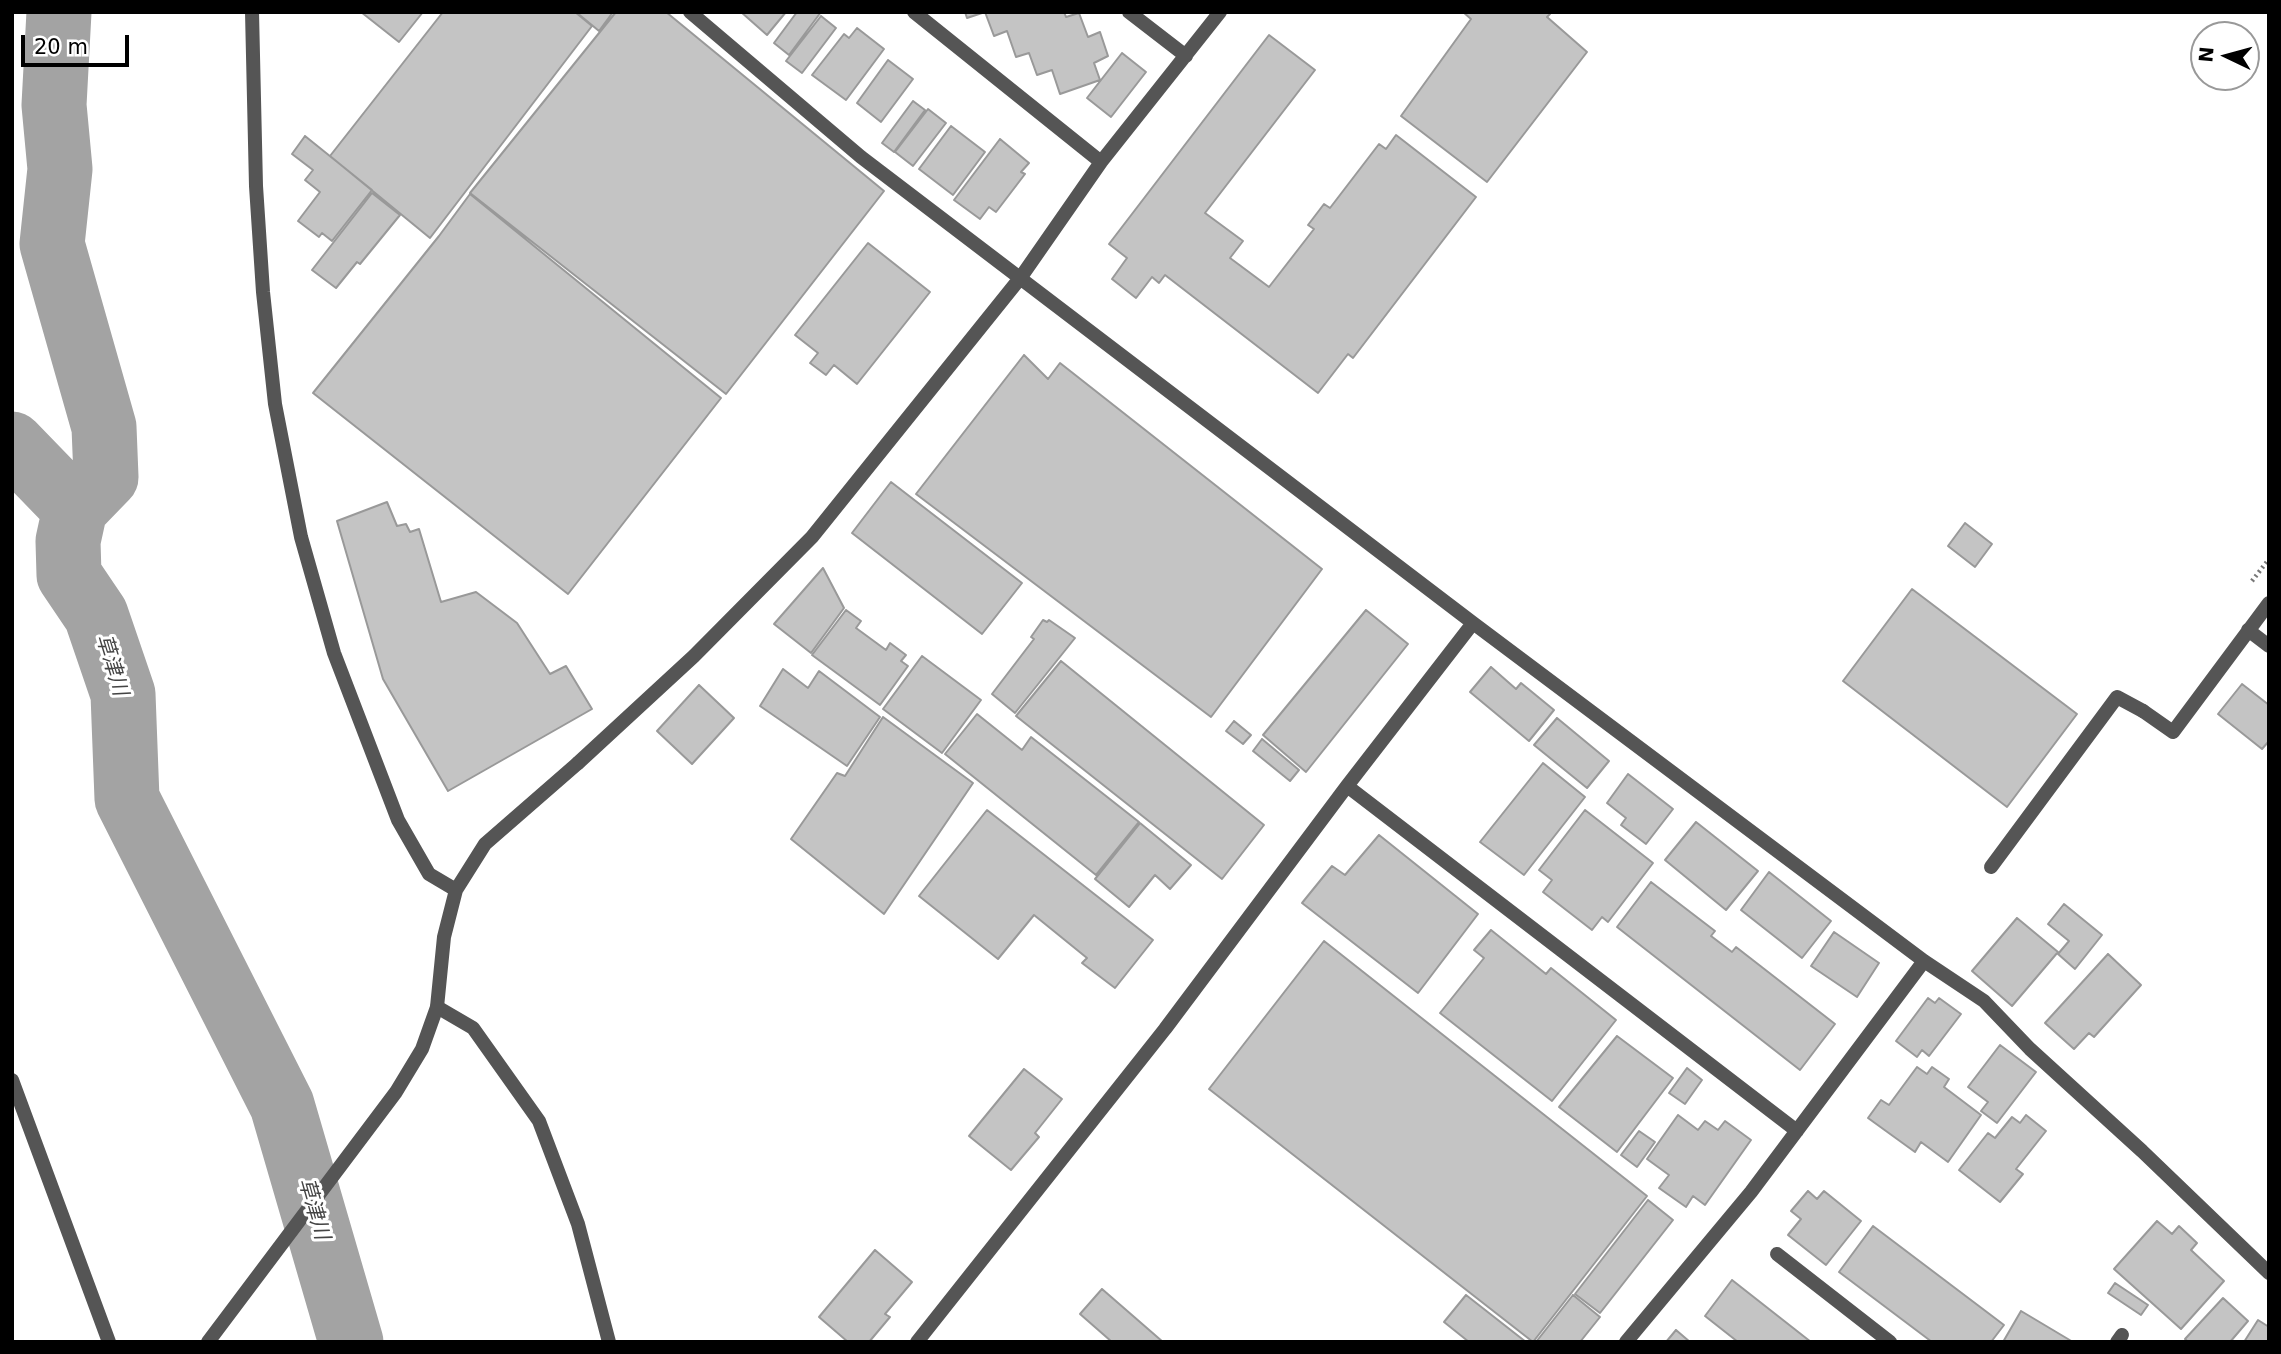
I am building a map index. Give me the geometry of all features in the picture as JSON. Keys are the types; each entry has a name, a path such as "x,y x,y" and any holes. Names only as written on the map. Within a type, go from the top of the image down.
{"street":[{"path":"252,12 256,186 263,292 275,404 301,537 334,653 398,820 429,874 456,890"},
{"path":"690,12 861,157 1473,623 1924,961 1984,1001 2031,1049 2269,1273"},
{"path":"914,12 1101,162"},
{"path":"1129,12 1186,56"},
{"path":"208,1342 396,1092 422,1049 437,1007 444,937 456,890 485,844 694,656 812,537 1021,277 1101,162 1220,12"},
{"path":"1991,867 2117,697 2173,732 2269,603"},
{"path":"917,1342 1165,1029 1473,623"},
{"path":"2248,630 2269,646"},
{"path":"1347,786 1797,1131"},
{"path":"1626,1342 1751,1192 1924,961"},
{"path":"437,1007 473,1028 539,1121 578,1224 609,1342"},
{"path":"12,1080 109,1342"},
{"path":"1777,1254 1890,1342"}],"building":[{"path":"361,12 423,12 399,42"},
{"path":"443,12 575,12 592,26 430,238 330,156"},
{"path":"576,12 613,12 599,31"},
{"path":"616,12 666,12 884,191 726,394 470,193"},
{"path":"741,12 786,12 767,35"},
{"path":"797,12 821,12 789,55 774,43"},
{"path":"965,12 985,12 967,18"},
{"path":"985,12 1064,12 1066,17 1079,13 1088,37 1100,32 1108,56 1094,63 1100,80 1060,94 1052,70 1037,75 1029,53 1016,57 1007,31 994,36"},
{"path":"1463,12 1547,12 1550,14 1547,17 1587,52 1487,182 1401,116 1471,19"},
{"path":"821,16 836,28 802,73 786,61"},
{"path":"857,28 884,49 846,100 812,75 844,34 849,38"},
{"path":"1269,35 1315,70 1205,213 1243,241 1230,258 1269,287 1314,229 1308,225 1324,204 1330,208 1379,144 1386,149 1396,135 1476,197 1353,358 1348,354 1318,393 1165,275 1159,283 1152,277 1136,298 1112,279 1127,258 1109,244"},
{"path":"1122,53 1146,72 1111,117 1087,98"},
{"path":"888,60 913,79 881,122 857,103"},
{"path":"913,101 925,110 894,152 882,143"},
{"path":"928,109 946,123 913,166 895,152"},
{"path":"951,126 985,152 953,195 919,169"},
{"path":"305,136 372,190 332,241 322,233 319,237 298,221 320,192 305,180 313,170 292,154"},
{"path":"1000,139 1029,163 1021,172 1025,174 996,212 989,207 980,219 954,200"},
{"path":"372,193 400,215 360,264 357,262 336,288 312,270"},
{"path":"470,194 721,398 568,594 313,393"},
{"path":"868,243 930,292 857,384 834,365 826,375 810,363 818,353 795,335"},
{"path":"1024,355 1048,379 1060,363 1322,569 1211,717 916,494"},
{"path":"891,482 1022,583 982,634 852,533"},
{"path":"387,502 397,526 406,524 410,532 419,529 441,602 476,592 517,623 550,674 566,666 592,709 448,791 383,679 337,521"},
{"path":"1965,523 1992,544 1975,567 1948,546"},
{"path":"823,568 844,608 811,653 774,624"},
{"path":"1912,589 2077,714 2007,807 1843,681"},
{"path":"846,610 861,621 856,628 886,650 890,643 906,655 901,661 908,666 880,705 812,655"},
{"path":"1366,610 1408,644 1306,772 1263,735"},
{"path":"1043,620 1049,620 1075,638 1015,713 992,694 1034,639 1031,637"},
{"path":"922,656 981,700 942,753 883,709"},
{"path":"1061,661 1264,825 1222,879 1016,716"},
{"path":"1491,667 1516,689 1521,683 1554,710 1529,741 1470,692"},
{"path":"783,669 808,688 819,671 880,717 847,766 760,706"},
{"path":"2242,684 2269,705 2269,741 2262,749 2218,714"},
{"path":"699,685 734,718 692,764 657,731"},
{"path":"977,714 1022,750 1031,737 1139,822 1096,875 945,754"},
{"path":"883,717 973,783 884,914 791,839 837,773 845,776"},
{"path":"1557,718 1609,761 1587,788 1534,745"},
{"path":"1234,721 1251,735 1243,744 1226,731"},
{"path":"1262,739 1299,770 1290,781 1253,751"},
{"path":"1543,763 1585,797 1524,875 1480,842"},
{"path":"1628,774 1673,809 1646,844 1621,825 1626,818 1607,803"},
{"path":"987,810 1153,940 1115,988 1082,963 1087,958 1034,915 998,959 919,896"},
{"path":"1585,810 1653,863 1608,922 1602,917 1592,930 1543,892 1552,880 1539,870"},
{"path":"1696,822 1758,871 1726,910 1665,860"},
{"path":"1140,823 1191,865 1170,889 1155,875 1129,907 1095,879"},
{"path":"1379,835 1478,914 1418,993 1302,903 1332,866 1345,875"},
{"path":"1769,872 1831,921 1802,958 1741,910"},
{"path":"1651,882 1715,931 1711,936 1732,952 1736,947 1835,1024 1800,1070 1617,927"},
{"path":"2064,904 2102,935 2075,969 2058,954 2069,941 2048,924"},
{"path":"2017,918 2058,952 2012,1006 1972,971"},
{"path":"1491,930 1546,974 1551,968 1616,1020 1552,1101 1440,1013 1484,958 1474,950"},
{"path":"1834,932 1879,963 1857,997 1811,966"},
{"path":"1324,941 1647,1196 1533,1342 1209,1089"},
{"path":"2108,954 2141,985 2094,1037 2089,1033 2074,1049 2045,1023"},
{"path":"1928,998 1935,1003 1939,998 1961,1014 1929,1056 1922,1050 1917,1057 1896,1041"},
{"path":"1617,1036 1673,1078 1617,1152 1559,1107"},
{"path":"2000,1045 2036,1072 1997,1123 1981,1111 1988,1102 1968,1087"},
{"path":"1917,1067 1927,1074 1932,1067 1949,1079 1944,1087 1981,1115 1948,1162 1921,1142 1915,1152 1868,1118 1881,1100 1889,1105"},
{"path":"1687,1068 1702,1080 1685,1104 1669,1093"},
{"path":"1024,1069 1062,1099 1035,1133 1039,1137 1011,1170 969,1136"},
{"path":"1678,1115 1698,1130 1705,1121 1718,1130 1725,1121 1751,1140 1705,1205 1693,1196 1686,1207 1659,1188 1669,1175 1647,1159"},
{"path":"2026,1115 2046,1131 2016,1169 2023,1174 2000,1202 1959,1170 1988,1133 1995,1138 2012,1117 2020,1123"},
{"path":"1639,1131 1655,1142 1637,1167 1621,1155"},
{"path":"1808,1191 1817,1199 1824,1191 1861,1221 1826,1265 1788,1235 1801,1219 1791,1211"},
{"path":"1648,1200 1673,1220 1600,1313 1575,1294"},
{"path":"2157,1221 2172,1234 2179,1226 2197,1243 2191,1250 2224,1281 2181,1329 2114,1269"},
{"path":"1873,1226 2004,1325 1991,1342 1932,1342 1839,1272"},
{"path":"875,1250 912,1282 885,1314 890,1317 869,1342 848,1342 819,1317"},
{"path":"1732,1280 1811,1342 1738,1342 1705,1316"},
{"path":"2115,1283 2148,1305 2141,1315 2108,1293"},
{"path":"1102,1289 1163,1342 1112,1342 1080,1314"},
{"path":"1466,1295 1526,1342 1469,1342 1444,1322"},
{"path":"1573,1295 1600,1317 1580,1342 1536,1342"},
{"path":"2223,1298 2248,1321 2230,1342 2188,1342 2185,1339"},
{"path":"2021,1311 2073,1342 2003,1342"},
{"path":"2258,1320 2269,1327 2269,1342 2244,1342"},
{"path":"1676,1330 1690,1342 1666,1342"}],"waterway":[{"name":"草津川","path":"59,12 54,105 60,169 52,244 104,427 106,477 75,509 68,541 69,575 96,615 123,694 127,799 282,1105 351,1342"},
{"path":"12,444 75,509"}]}
